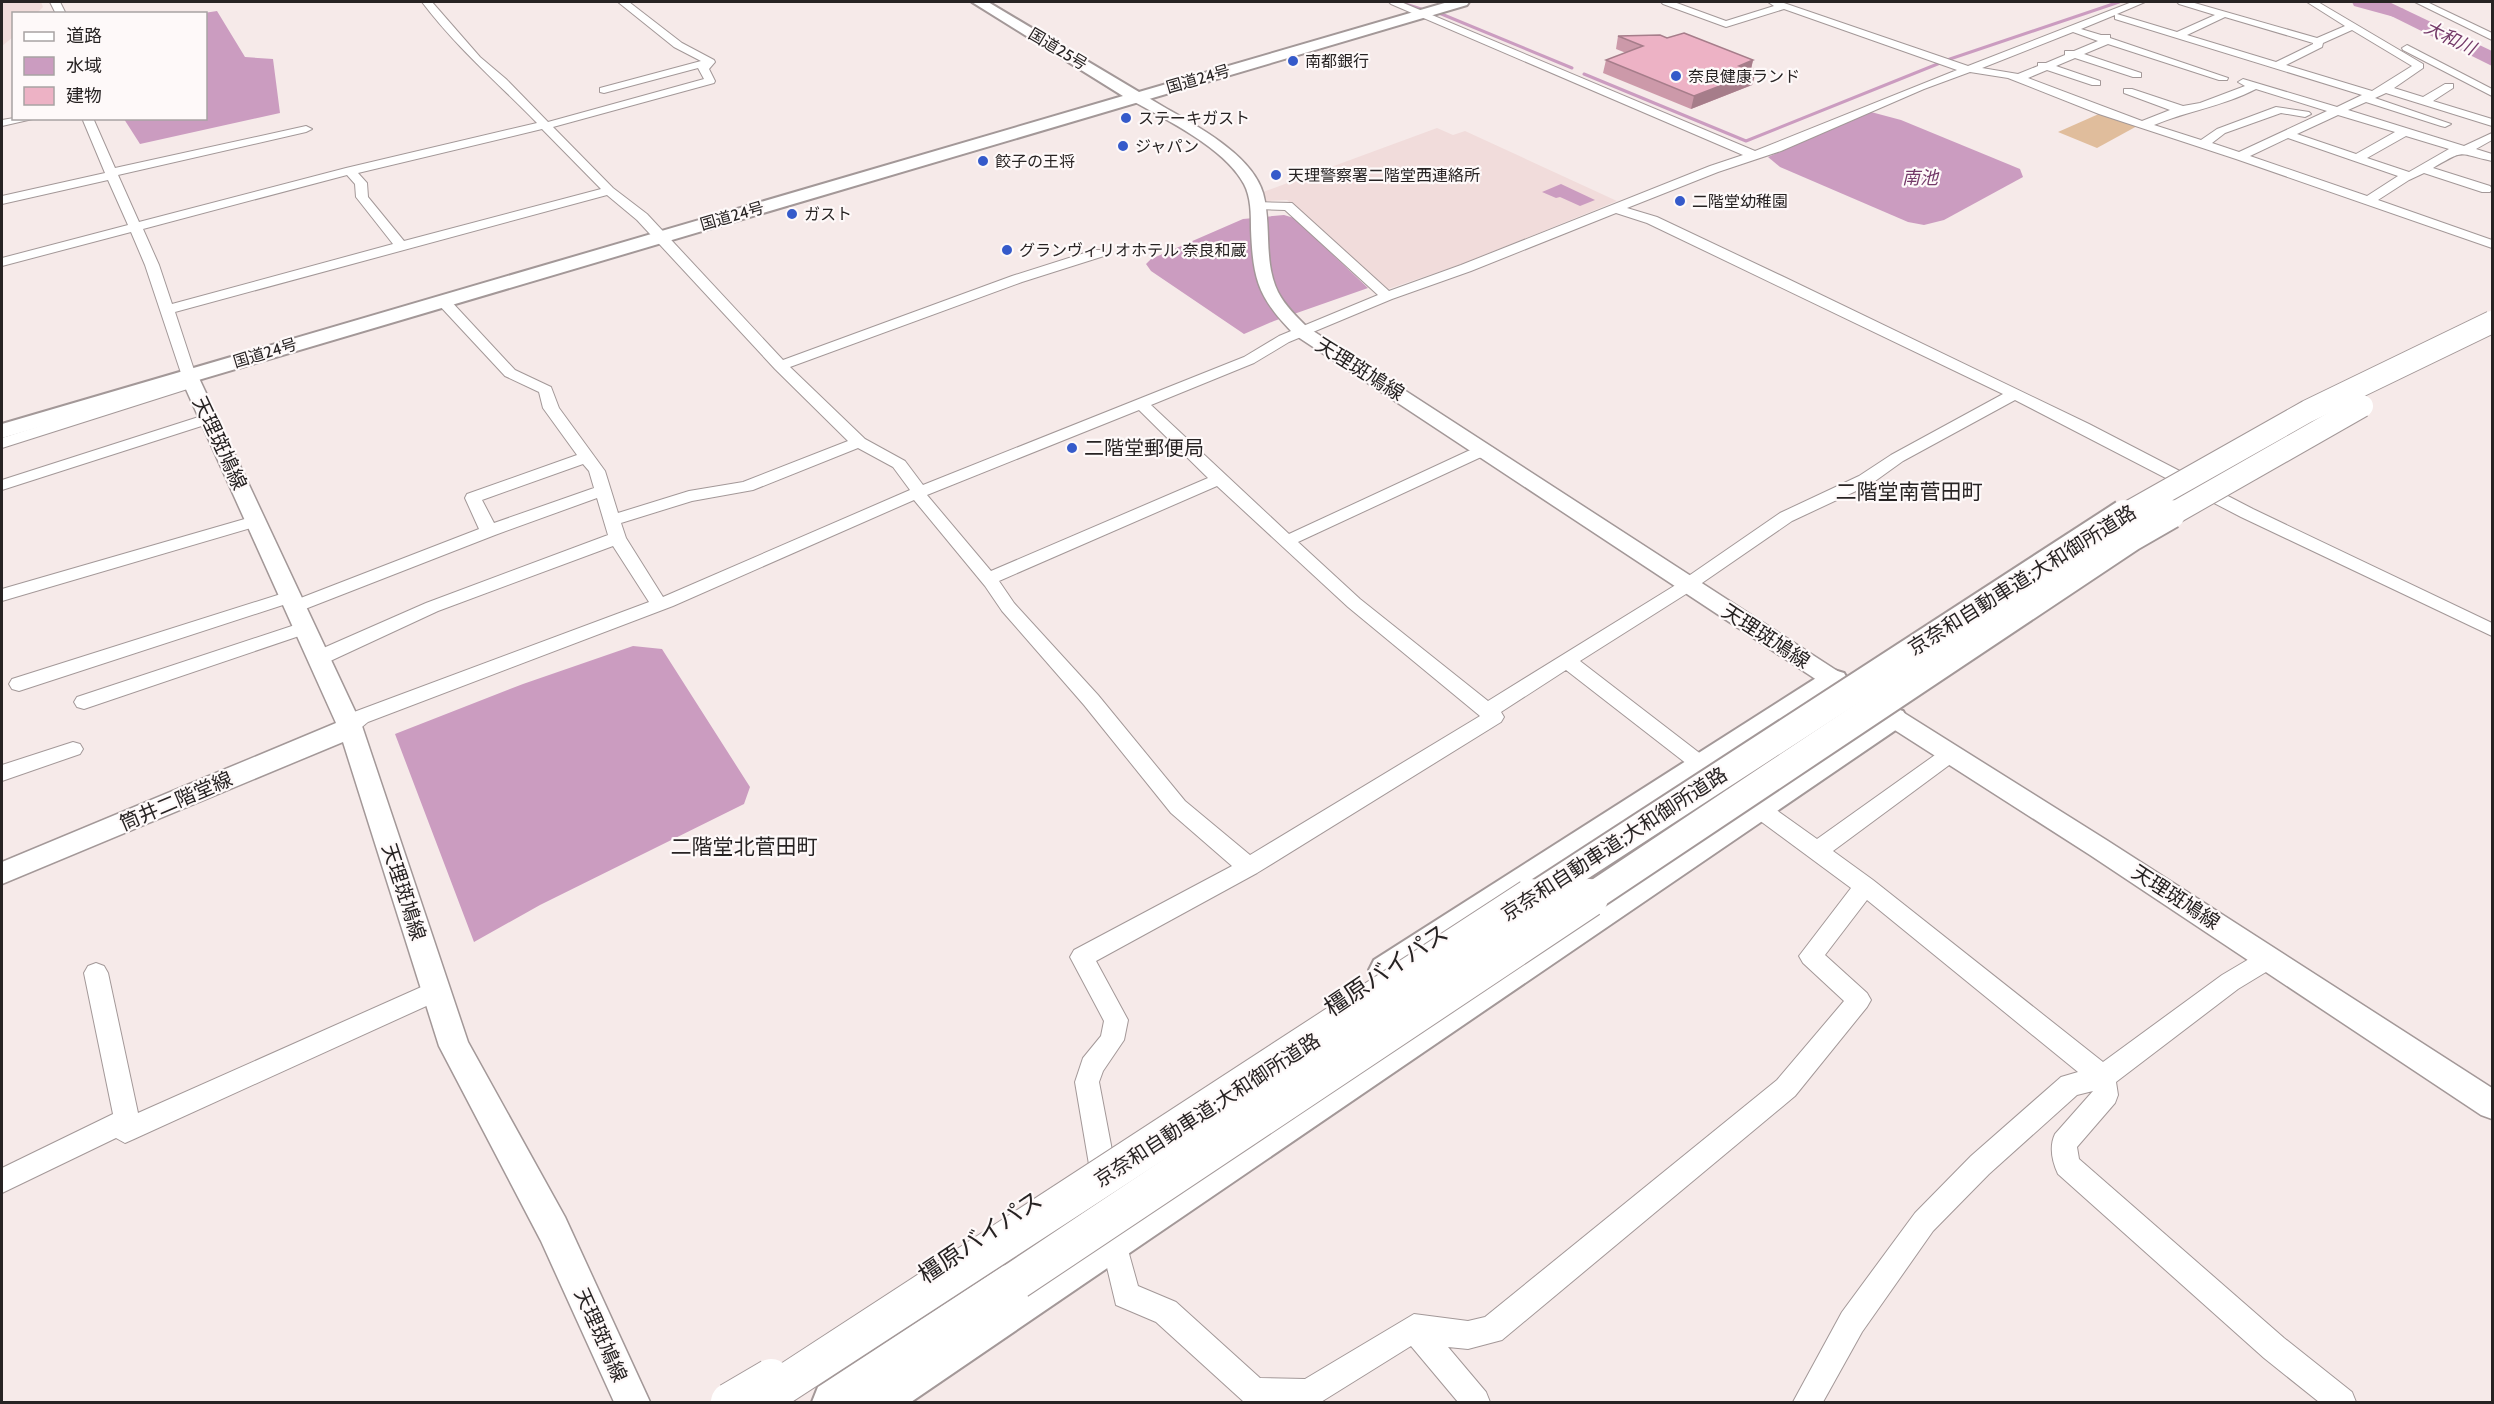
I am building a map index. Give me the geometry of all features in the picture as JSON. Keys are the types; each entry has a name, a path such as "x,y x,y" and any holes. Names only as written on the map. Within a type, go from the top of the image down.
{"highway":[{"name":"国道25号","path":"979,2 1136,97"},
{"name":"国道24号","path":"2,431 153,387 190,379 443,301 1462,2"},
{"name":"京奈和自動車道;大和御所道路","path":"757,1402 2108,524 2308,411 2493,321"},
{"name":"京奈和自動車道;大和御所道路","path":"833,1402 2131,537 2329,422 2493,341"},
{"name":"橿原バイパス","path":"730,1402 1518,883 1834,680"},
{"path":"875,1402 1893,718"},
{"path":"730,1402 1081,1185 1190,1121"},
{"path":"863,1402 1017,1280"}],"main road":[{"name":"天理斑鳩線","path":"1136,97 1207,141 1236,162 1251,183 1258,209 1262,277 1268,294 1295,326 1949,755 2099,848 2493,1105"},
{"name":"天理斑鳩線","path":"190,379 350,726 454,1046 553,1229 632,1402"},
{"name":"筒井二階堂線","path":"2,873 337,734 350,726"}],"street":[{"path":"427,2 476,58 502,81 609,190 642,217 780,366 859,442 899,464 1008,607 1091,700 1178,807 1249,867"},
{"path":"623,2 678,45 710,62"},
{"path":"1394,2 1753,155"},
{"path":"1666,2 1726,24 1784,6"},
{"path":"1773,2 1950,64 2014,77 2062,96 2492,243"},
{"path":"1978,69 2140,2"},
{"path":"2188,2 2318,41 2351,27"},
{"path":"2240,156 2385,89 2419,66 2393,53 2385,44 2351,27 2312,2"},
{"path":"2312,2 2369,26 2493,93"},
{"path":"2420,2 2493,37"},
{"path":"1797,11 1812,6"},
{"path":"2178,35 2224,14"},
{"path":"350,726 362,717 659,604 919,492 1249,360 1295,326 1466,268 1714,169 1777,148 1920,87 1978,69 2025,59 2044,45 2100,23 2107,18 2103,16"},
{"path":"2119,17 2278,65 2445,124"},
{"path":"2014,77 2074,55 2104,42 2102,39 2139,23"},
{"path":"2077,32 2223,78"},
{"path":"2278,65 2318,45 2318,41"},
{"path":"2062,96 2116,76 2146,71 2206,44"},
{"path":"2044,45 2074,55 2146,71"},
{"path":"2025,59 2096,83"},
{"path":"2,262 350,171 545,125 710,81 704,69 710,62"},
{"path":"604,90 710,62"},
{"path":"2397,81 2438,93"},
{"path":"2145,124 2182,110 2236,95 2248,84 2493,158"},
{"path":"2425,101 2449,86"},
{"path":"2385,89 2493,123"},
{"path":"2128,91 2182,110"},
{"path":"2203,144 2222,131 2258,120 2280,109 2289,109 2319,118"},
{"path":"2,123 20,120"},
{"path":"2,443 190,379 137,227 88,120"},
{"path":"2,200 306,129"},
{"path":"2357,158 2404,132"},
{"path":"2286,134 2409,176"},
{"path":"2368,201 2449,153 2470,148 2493,136"},
{"path":"2449,153 2493,167"},
{"path":"172,160 176,170 194,166"},
{"path":"2437,160 2490,184"},
{"path":"2424,169 2490,184"},
{"path":"350,171 361,183 362,197 402,247"},
{"path":"2490,184 2479,194 2493,202"},
{"path":"166,310 609,190"},
{"path":"1258,209 1288,206 1387,296"},
{"path":"1617,209 1652,220 2083,427 2247,513 2493,630"},
{"path":"780,366 1017,279 1100,253"},
{"path":"443,301 510,373 546,390 551,408 597,471 617,538 659,604"},
{"path":"1487,711 1688,585 1786,517 1865,480 1898,458 2014,394"},
{"path":"1140,402 1219,479 1354,603 1494,717 1249,867 1082,957 1116,1020 1112,1040 1092,1066 1087,1082 1101,1156 1113,1241 1125,1295 1166,1312 1254,1392 1308,1394 1414,1328 1468,1335 1492,1329 1786,1088 1859,1000 1811,956 1864,886"},
{"path":"2,485 208,419"},
{"path":"612,519 689,496 747,486 859,442"},
{"path":"1287,541 1474,454 1488,451"},
{"path":"489,531 473,498 587,457"},
{"path":"988,579 1219,479"},
{"path":"19,684 292,602 603,490"},
{"path":"2,596 89,568 255,521"},
{"path":"319,658 432,607 617,538"},
{"path":"84,702 304,628"},
{"path":"1567,661 1758,809 1864,886 2103,1077 2106,1095 2064,1143 2067,1165 2274,1348 2342,1402"},
{"path":"2,773 73,749"},
{"path":"1818,851 1949,755"},
{"path":"1807,1402 1852,1322 1924,1222 1980,1165 2070,1085 2103,1077 2220,988 2258,965 2262,953"},
{"path":"96,973 127,1120 125,1131 436,991"},
{"path":"2,1181 127,1120"},
{"path":"1414,1328 1476,1402"}],"shaded area":[{"path":"2,2 41,2 43,7 38,12 12,12 12,38 2,46"},
{"path":"2101,113 2139,125 2097,148 2058,132"},
{"path":"1437,128 1453,135 1465,131 1617,201 1465,263 1388,289 1287,200 1266,201 1263,192"}],"water":[{"path":"2363,2 2389,2 2492,51 2492,66"},
{"path":"217,11 245,57 273,59 280,113 140,144 125,120 207,120 207,13"},
{"name":"南池","path":"1871,112 1901,120 2020,169 2023,177 1944,220 1924,225 1908,222 1780,167 1768,157"},
{"path":"1561,184 1595,200 1580,206 1542,192"},
{"path":"1284,215 1294,218 1368,288 1244,334 1151,271 1146,264 1151,259 1243,219"},
{"path":"633,646 662,649 750,787 744,804 540,905 474,942 395,734 523,684"}],"building":[{"name":"奈良健康ランド","path":"1684,33 1753,60 1739,66 1756,72 1694,96 1606,60 1643,46 1618,36 1660,35 1667,38"}],"waterway":[{"path":"1399,2 1421,9"},
{"path":"1584,74 1746,141 1950,59 2119,2"},
{"name":"大和川","path":"2360,2 2398,13"},
{"path":"1439,13 1572,68"}],"place":[{"name":"南都銀行","path":"1293,61"},
{"name":"奈良健康ランド","path":"1676,76"},
{"name":"ステーキガスト","path":"1126,118"},
{"name":"ジャパン","path":"1123,146"},
{"name":"餃子の王将","path":"983,161"},
{"name":"天理警察署二階堂西連絡所","path":"1276,175"},
{"name":"二階堂幼稚園","path":"1680,201"},
{"name":"ガスト","path":"792,214"},
{"name":"グランヴィリオホテル 奈良和蔵","path":"1007,250"},
{"name":"二階堂郵便局","path":"1072,448"}],"district":[{"name":"二階堂南菅田町","path":"1909,491"},
{"name":"二階堂北菅田町","path":"744,846"}]}
